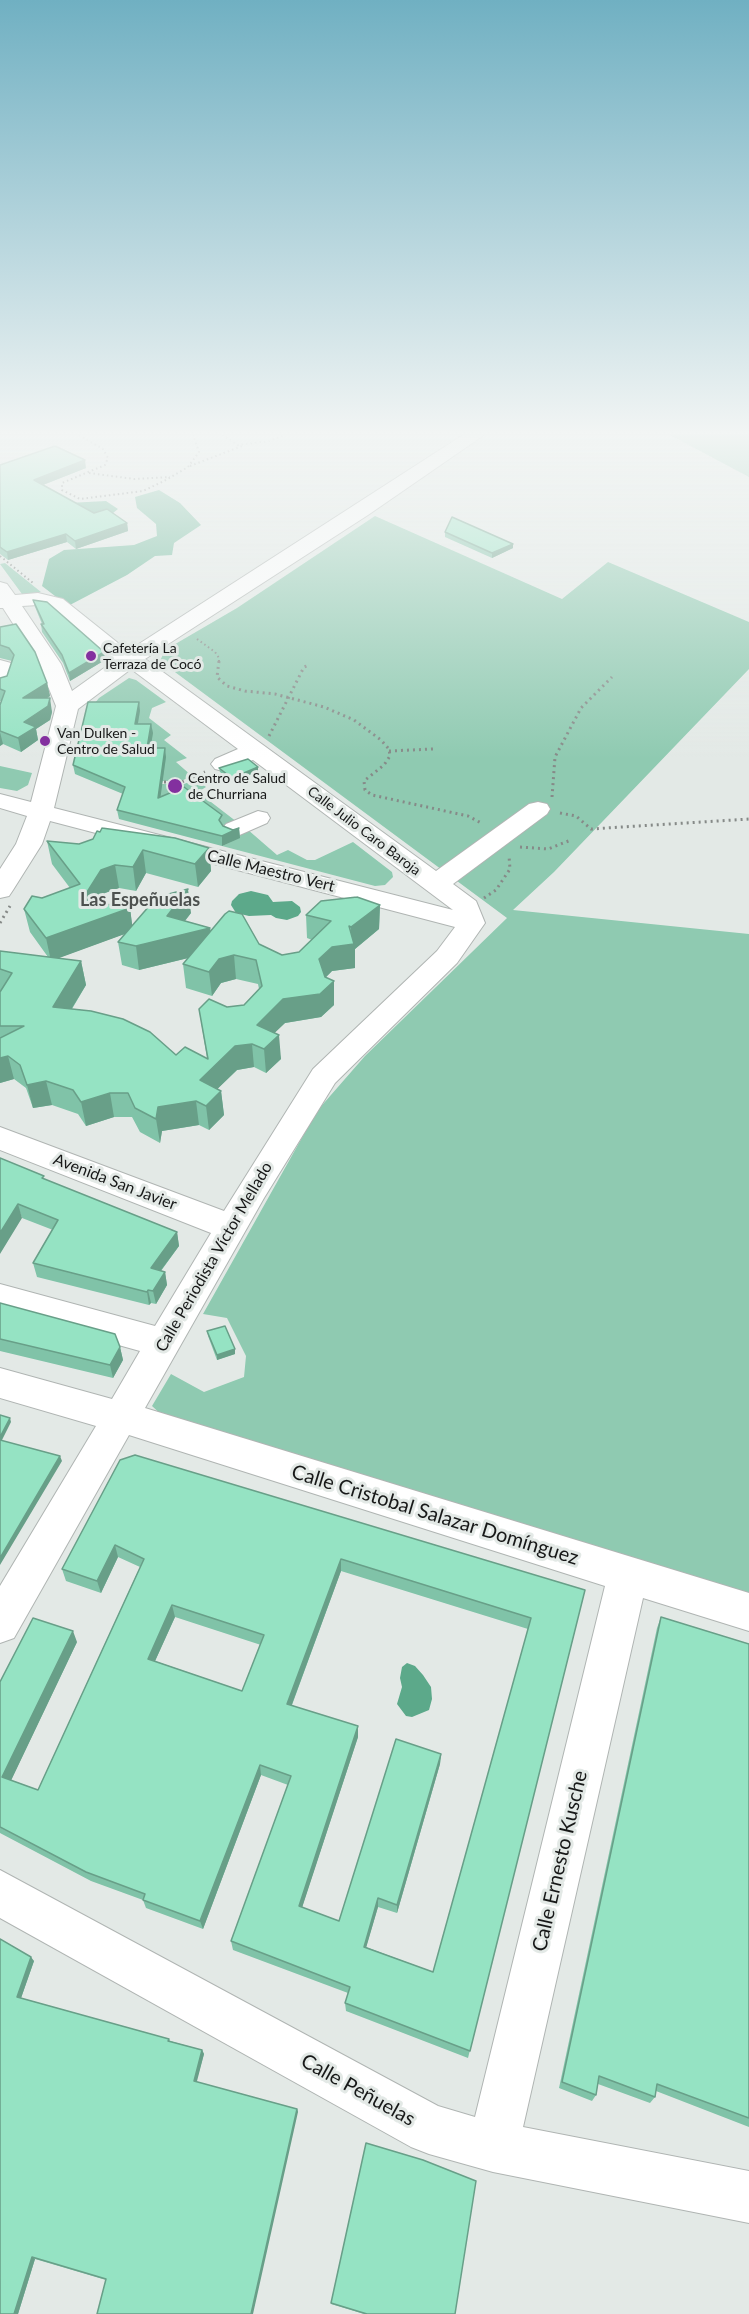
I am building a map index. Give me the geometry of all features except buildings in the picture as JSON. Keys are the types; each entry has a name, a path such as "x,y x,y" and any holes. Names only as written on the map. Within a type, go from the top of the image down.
{"street":[{"path":"66,706 174,630 311,543"},
{"path":"3,597 38,599 56,603"},
{"path":"0,890 29,844 41,812 66,706 50,664 3,597"},
{"name":"Calle Julio Caro Baroja","path":"56,603 115,653 140,665 435,884 469,915"},
{"path":"216,767 253,749"},
{"name":"Calle Maestro Vert","path":"0,801 469,915"},
{"path":"435,884 503,840 538,809"},
{"path":"236,829 258,818"},
{"name":"Calle Periodista Víctor Mellado","path":"0,1624 231,1227 324,1077 447,957 469,915"},
{"name":"Avenida San Javier","path":"0,1138 231,1227"},
{"path":"0,1298 164,1343"},
{"name":"Calle Cristobal Salazar Domínguez","path":"0,1383 121,1417 749,1612"},
{"name":"Calle Ernesto Kusche","path":"493,2147 628,1575"},
{"name":"Calle Peñuelas","path":"0,1893 429,2129 493,2147 749,2197"}],"path":[{"path":"0,556 56,603"},
{"path":"174,630 200,641 215,652 219,658 218,676 227,686 246,692 287,697 324,707 354,720 381,740 390,756 384,765 364,782 365,790 384,799 468,816 483,824 503,840 535,850 548,849 571,840"},
{"path":"253,749 267,740 287,697 304,667 309,665"},
{"path":"538,809 552,796 555,757 581,708 612,676"},
{"path":"389,751 433,749"},
{"path":"147,782 182,782 216,767"},
{"path":"538,809 576,816 591,829 749,819"},
{"path":"469,915 496,890 510,869 503,840"}],"shaded area":[{"path":"174,543 172,555 155,556 127,575 68,606 42,586 49,559 64,550"},
{"path":"335,543 436,543 562,599 608,562 749,622 749,669 554,872 513,910 749,934 749,1593 165,1418 152,1406 171,1374 204,1392 244,1377 246,1356 227,1318 203,1314 317,1111 365,1056 507,918 160,661 165,650 237,608"},
{"path":"5,563 41,592 22,594 0,564"},
{"path":"129,678 136,680 166,702 152,708 149,718 171,735 164,740 187,758 176,762 192,776 181,781 114,781 98,757 90,709 99,698"},
{"path":"0,766 32,773 28,785 17,791 0,788"},
{"path":"196,779 206,787 198,792 237,822 226,827 185,796 153,810 143,784 184,784"},
{"path":"247,829 277,855 288,850 307,860 315,860 353,842 392,872 393,877 385,885 375,886 222,846 239,838 236,835"},
{"path":"251,891 268,895 273,902 292,901 300,907 301,912 298,916 287,920 271,915 249,916 236,913 231,905 232,901 239,894"},
{"path":"407,1663 415,1666 431,1687 432,1699 429,1710 412,1717 406,1716 397,1704 402,1687 400,1678 402,1667"}],"place":[{"name":"Cafetería La Terraza de Cocó","path":"91,656"},
{"name":"Van Dulken - Centro de Salud","path":"45,741"},
{"name":"Centro de Salud de Churriana","path":"175,786"}],"district":[{"name":"Las Espeñuelas","path":"140,900"}]}
